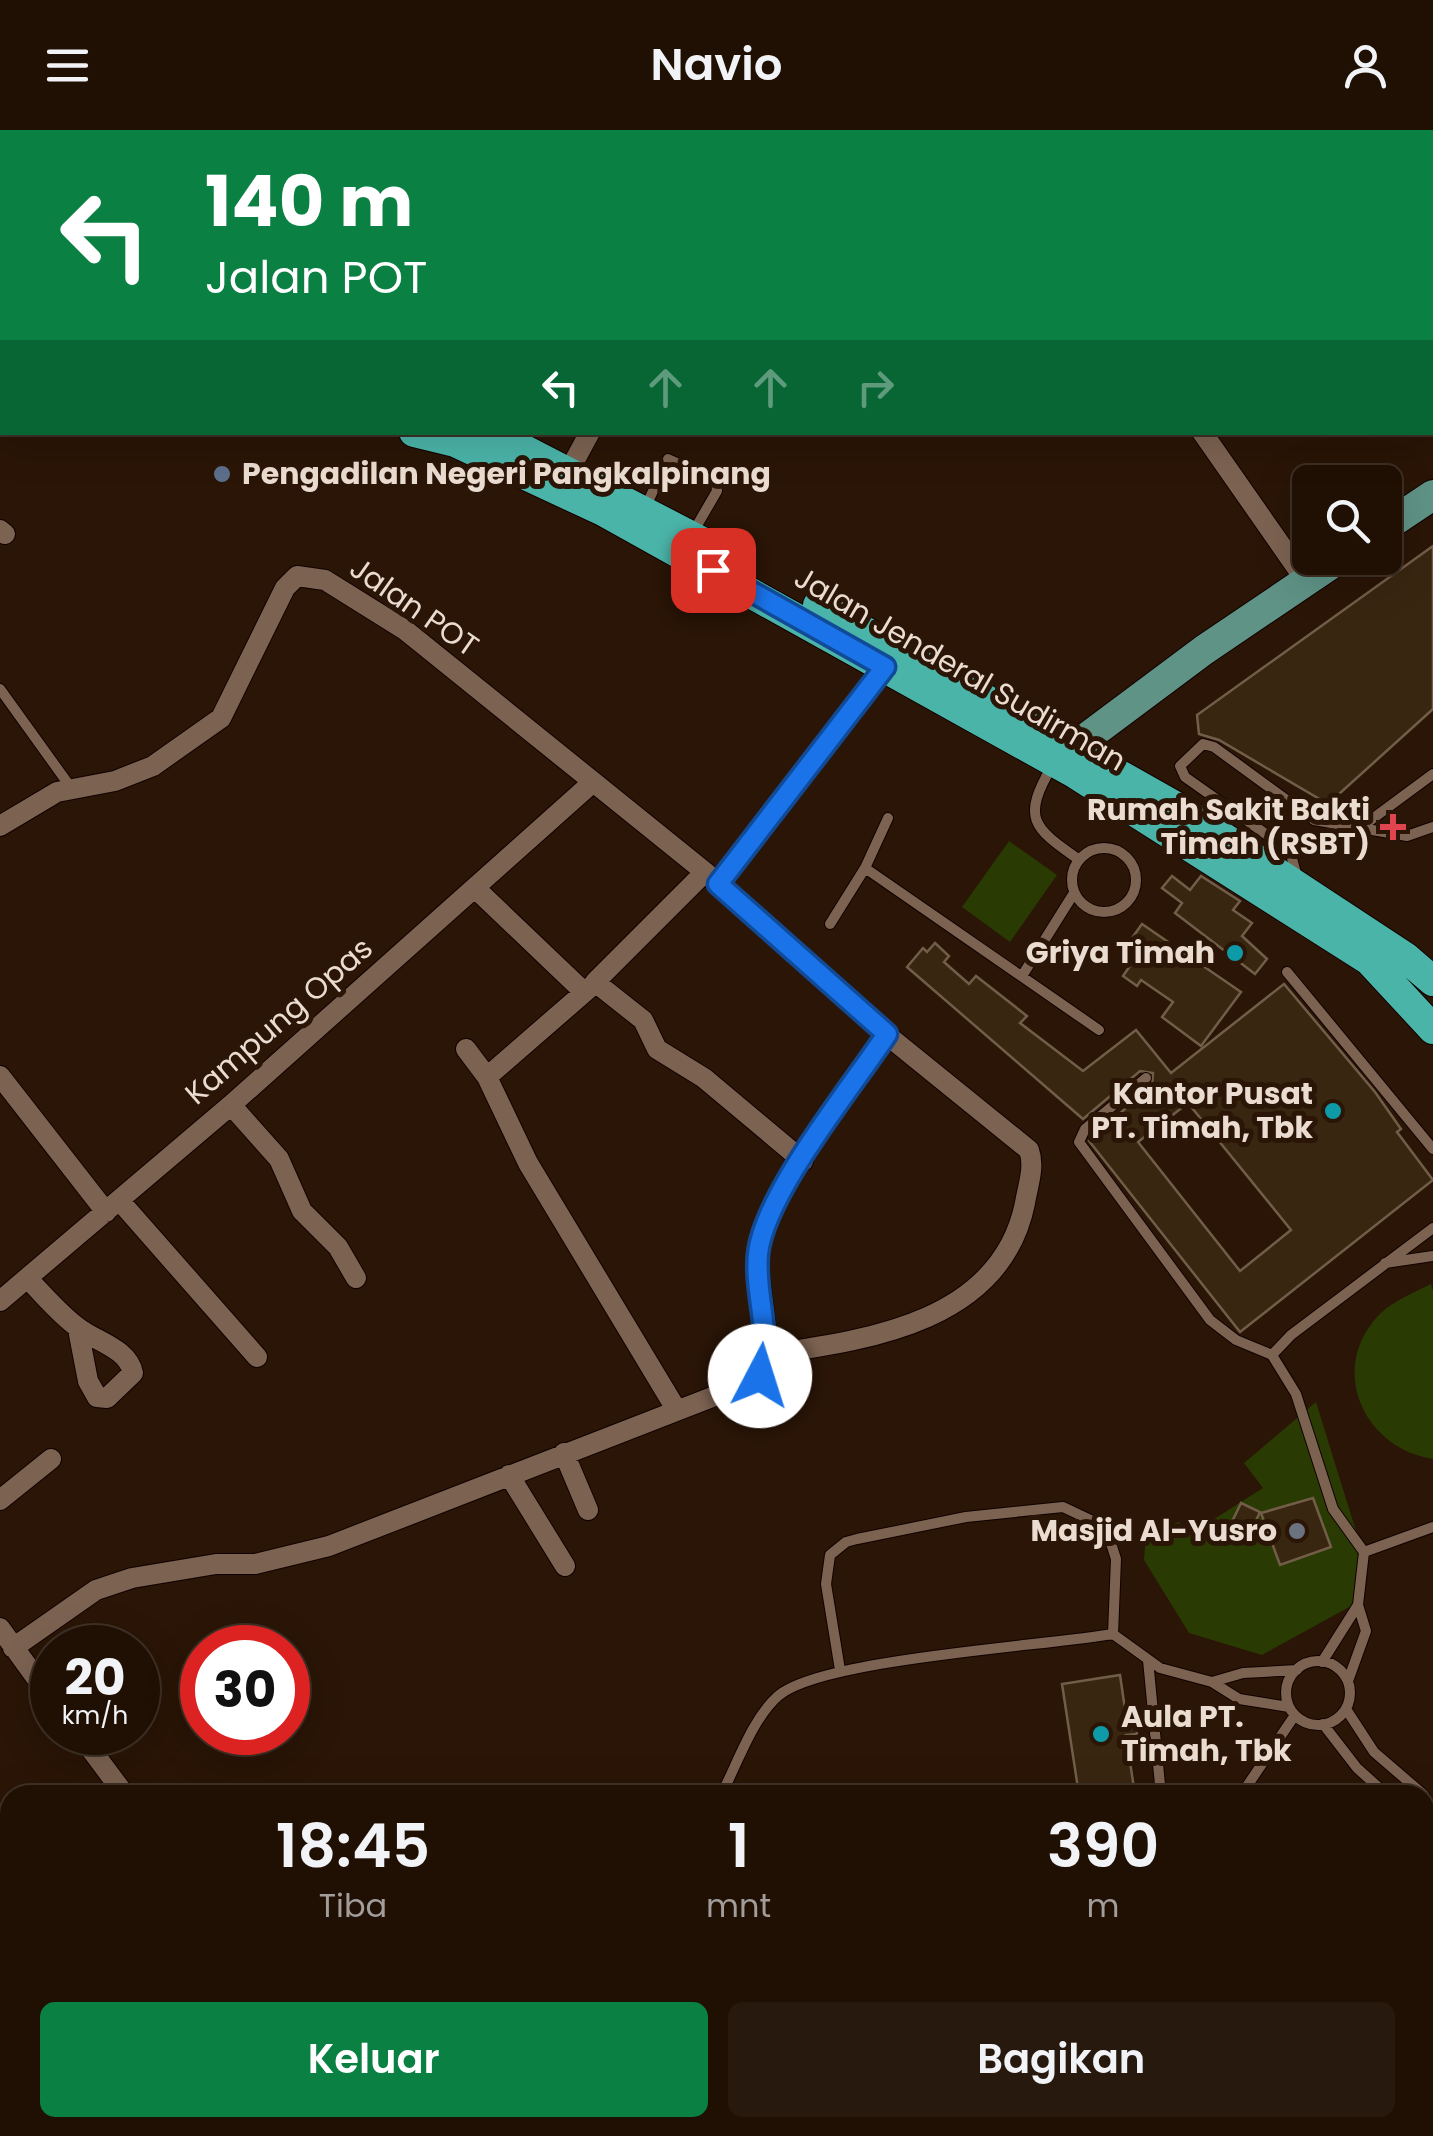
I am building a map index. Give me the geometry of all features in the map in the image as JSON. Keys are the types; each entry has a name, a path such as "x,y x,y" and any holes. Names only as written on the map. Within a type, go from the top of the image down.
{"highway":[{"name":"Jalan Jenderal Sudirman","path":"426,435 558,473 644,508 684,544 885,667 1064,754 1369,960 1433,1029"},
{"name":"Jalan Jenderal Sudirman","path":"495,435 1297,884 1405,956 1433,981"}],"main road":[{"path":"1402,516 1433,495"},
{"path":"1064,754 1314,575"}],"street":[{"path":"558,473 588,435"},
{"path":"1204,435 1306,580"},
{"name":"Jalan POT","path":"0,826 42,800 115,781 153,766 221,718 285,588 303,575 348,592 405,630 712,878 887,1034 1024,1142 1032,1166 1021,1222 988,1275 936,1315 862,1341 766,1355"},
{"path":"487,1077 712,878 885,667"},
{"name":"Kampung Opas","path":"0,1301 231,1104 593,782"},
{"path":"475,888 590,987 643,1020 657,1048 704,1078 803,1161"},
{"path":"13,1648 96,1590 132,1578 298,1555 756,1380 766,1355 758,1256 777,1199 887,1034"},
{"path":"466,1048 487,1077 528,1162 676,1408"},
{"path":"0,1076 113,1206 257,1357"},
{"path":"231,1104 273,1152 302,1211 338,1247 356,1278"},
{"path":"28,1279 78,1328"},
{"path":"564,1454 588,1510"},
{"path":"0,1500 51,1459"},
{"path":"509,1474 565,1566"},
{"path":"0,1628 30,1671"},
{"path":"96,1755 118,1785"}],"lane":[{"path":"644,508 668,459 716,481 717,491 684,544"},
{"path":"0,689 72,790"},
{"path":"1297,884 1297,866 1290,851 1181,771 1180,766 1193,749 1203,744 1214,747 1314,820 1407,836 1433,827"},
{"path":"1064,754 1033,800 1033,810 1041,833 1078,859"},
{"path":"1360,828 1433,774"},
{"path":"830,924 865,868 888,818"},
{"path":"1111,848 1130,861 1136,884 1124,905 1114,910 1090,910 1074,893 1071,882 1078,859 1088,852 1111,848"},
{"path":"865,868 1099,1030"},
{"path":"1022,976 1074,893"},
{"path":"1287,972 1433,1148"},
{"path":"1146,1078 1085,1128 1079,1142 1210,1320 1236,1340 1272,1355 1296,1394 1333,1509 1364,1552 1358,1605 1366,1631 1348,1681 1346,1709 1374,1752 1412,1785"},
{"path":"1272,1355 1433,1228"},
{"path":"1385,1263 1432,1261"},
{"path":"840,1670 826,1584 830,1555 846,1542 966,1517 1063,1507 1100,1524 1116,1559 1113,1634"},
{"path":"1364,1552 1433,1527"},
{"path":"1212,1682 1243,1672 1297,1670 1322,1662 1358,1605"},
{"path":"726,1785 770,1703 792,1686 840,1670 1113,1634 1148,1660 1212,1682 1238,1699 1292,1711 1303,1722 1323,1724 1346,1709"},
{"path":"1148,1660 1160,1785"},
{"path":"1322,1662 1342,1671 1348,1681"},
{"path":"1247,1785 1292,1711 1287,1687 1297,1670"},
{"path":"1323,1724 1357,1768 1376,1785"}],"green space":[{"path":"1009,841 1057,875 1010,942 962,907"},
{"path":"1431,1284 1433,1459 1410,1453 1374,1427 1356,1388 1355,1366 1360,1344 1378,1316"},
{"path":"1316,1402 1360,1544 1362,1600 1262,1655 1189,1633 1144,1560 1146,1533 1179,1522 1192,1533 1263,1488 1244,1463"}],"building":[{"path":"1433,546 1433,709 1328,804 1219,740 1199,734 1197,715 1393,575 1402,575 1402,568"},
{"path":"1172,876 1190,890 1201,876 1240,901 1233,910 1252,923 1242,936 1267,959 1255,974 1175,913 1182,903 1162,888"},
{"path":"1142,924 1241,992 1201,1046 1162,1017 1173,1002 1141,980 1137,986 1123,976 1132,963 1120,955"},
{"path":"935,943 949,956 944,962 969,984 976,976 1027,1016 1020,1023 1083,1071 1136,1030 1171,1073 1284,984 1375,1092 1401,1129 1397,1132 1433,1180 1240,1332 1089,1141 1152,1085 1153,1073 1140,1071 1083,1119 907,967 923,948 927,952","holes":["1188,1103 1291,1230 1240,1271 1138,1142"]},
{"name":"Masjid Al-Yusro","path":"1313,1498 1331,1547 1280,1565 1261,1513"},
{"path":"1241,1503 1260,1512 1249,1535 1230,1526"},
{"name":"Aula PT. Timah, Tbk","path":"1120,1675 1125,1709 1134,1708 1137,1734 1126,1735 1134,1785 1077,1785 1062,1684"}],"place":[{"name":"Pengadilan Negeri Pangkalpinang","path":"222,474"},
{"name":"Rumah Sakit Bakti Timah (RSBT)","path":"1393,827"},
{"name":"Griya Timah","path":"1235,953"},
{"name":"Kantor Pusat PT. Timah, Tbk","path":"1333,1111"},
{"name":"Masjid Al-Yusro","path":"1297,1531"},
{"name":"Aula PT. Timah, Tbk","path":"1101,1734"}],"route":[{"path":"713,570 885,667 718,884 887,1034 777,1199 762,1237 758,1256 766,1355 760,1376"}]}
